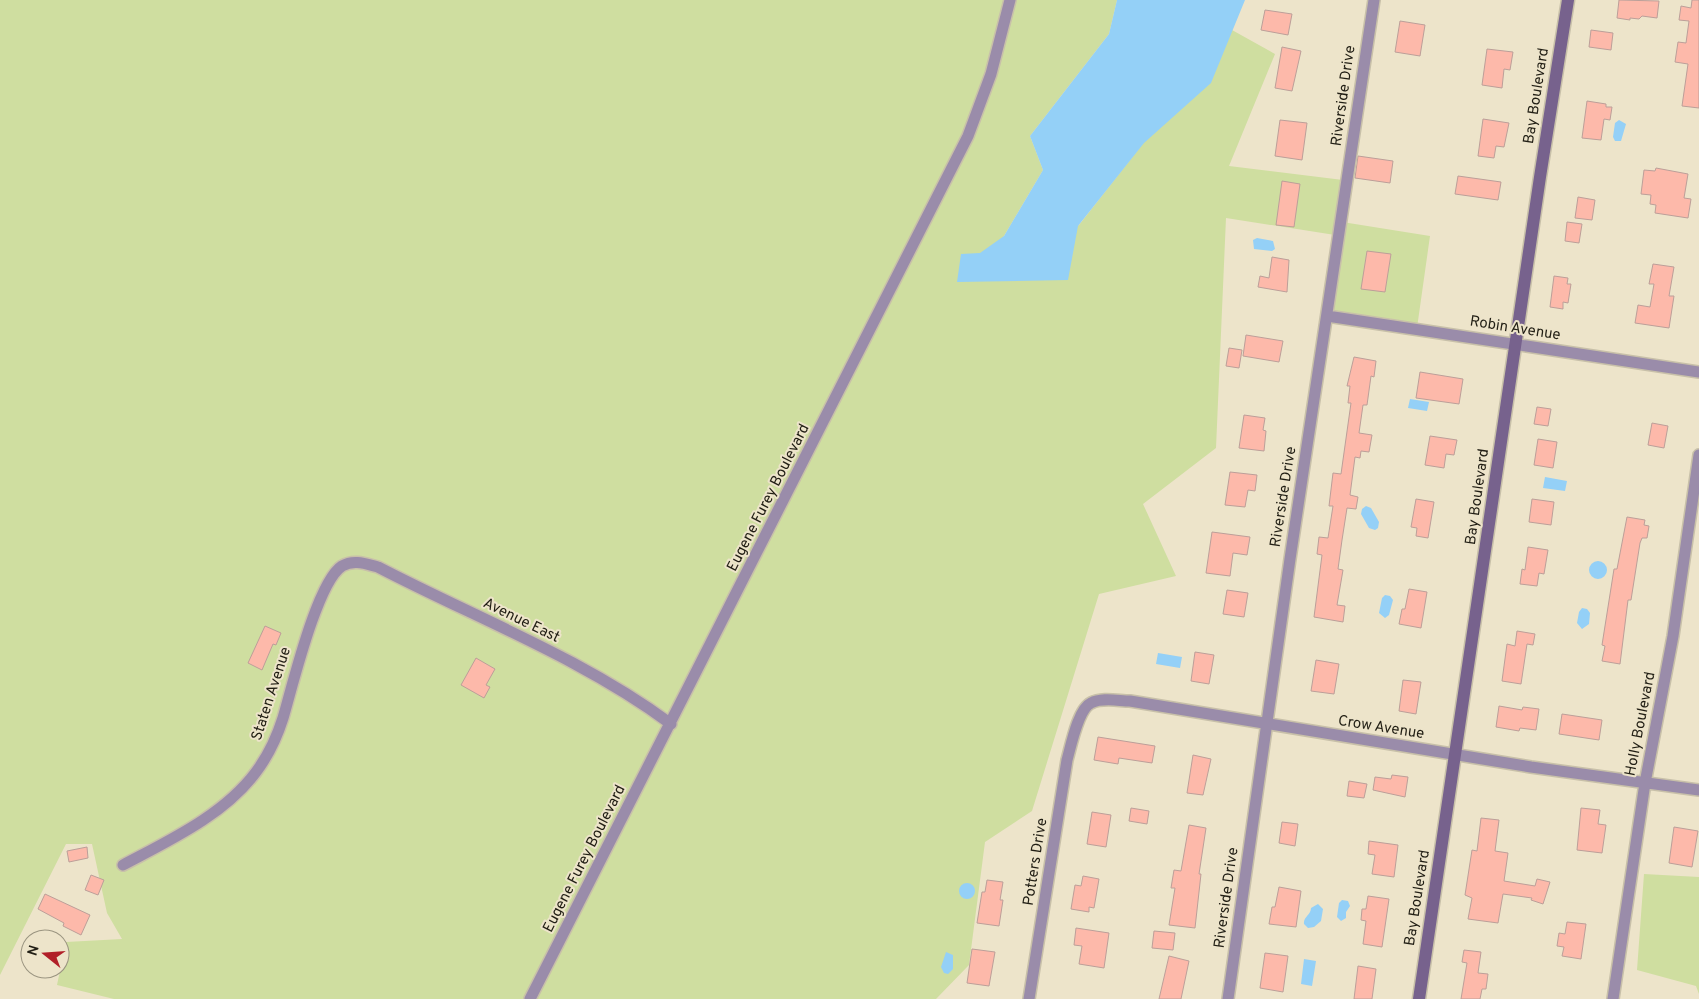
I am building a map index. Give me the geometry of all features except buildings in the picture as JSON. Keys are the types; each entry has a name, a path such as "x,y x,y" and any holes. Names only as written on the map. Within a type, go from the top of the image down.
{"street":[{"name":"Eugene Furey Boulevard","path":"530,999 672,724 968,136 991,74 1010,0"},
{"name":"Riverside Drive","path":"1228,999 1374,0"},
{"name":"Bay Boulevard","path":"1419,999 1457,756 1568,0"},
{"name":"Robin Avenue","path":"1327,316 1699,372"},
{"name":"Holly Boulevard","path":"1613,999 1645,783 1673,636 1699,455"},
{"name":"Avenue East","path":"350,563 359,562 378,567 545,649 622,691 672,724"},
{"name":"Staten Avenue","path":"123,865 181,834 215,810 255,774 275,739 300,655 325,591 341,567 350,563"},
{"name":"Crow Avenue","path":"1075,730 1085,708 1091,702 1100,700 1130,701 1457,756 1699,790"},
{"name":"Potters Drive","path":"1030,999 1067,760 1075,730"}],"green space":[{"path":"0,0 1117,0 1109,34 1030,136 1043,170 994,253 957,282 1079,225 1232,30 1275,54 1229,166 1343,180 1336,221 1430,236 1416,335 1322,316 1335,235 1226,218 1216,448 1143,504 1176,576 1099,594 1032,811 985,842 969,965 936,999 114,999 57,985 58,979 70,979 70,942 122,939 107,913 92,844 66,844 23,929 20,929 20,935 0,975"},
{"path":"1644,874 1699,877 1699,994 1696,986 1637,970"}],"water":[{"path":"1117,0 1245,0 1211,83 1144,143 1078,226 1068,280 957,282 961,254 980,253 1004,236 1043,170 1030,136 1109,34"},
{"path":"1619,120 1626,124 1621,141 1615,141 1613,137 1615,123"},
{"path":"1257,238 1273,241 1275,249 1272,251 1254,249 1253,240"},
{"path":"1410,399 1429,402 1427,411 1408,408"},
{"path":"1545,477 1567,481 1565,491 1543,488"},
{"path":"1366,506 1371,508 1379,522 1378,528 1375,530 1369,528 1361,514 1362,509"},
{"path":"1598,561 1604,564 1607,570 1604,576 1598,579 1592,576 1589,570 1592,564"},
{"path":"1385,595 1390,596 1393,600 1389,615 1385,618 1379,613 1382,598"},
{"path":"1582,608 1587,609 1590,613 1589,624 1582,629 1577,623 1579,612"},
{"path":"1158,653 1182,657 1180,668 1156,664"},
{"path":"967,883 975,891 967,899 959,891"},
{"path":"1342,900 1348,901 1350,906 1346,912 1346,918 1341,921 1337,917 1339,903"},
{"path":"1318,904 1323,909 1321,921 1314,927 1308,928 1304,924 1305,920 1311,908"},
{"path":"946,952 953,955 953,969 948,974 944,973 941,967"},
{"path":"1304,959 1316,961 1312,986 1301,984"}]}
